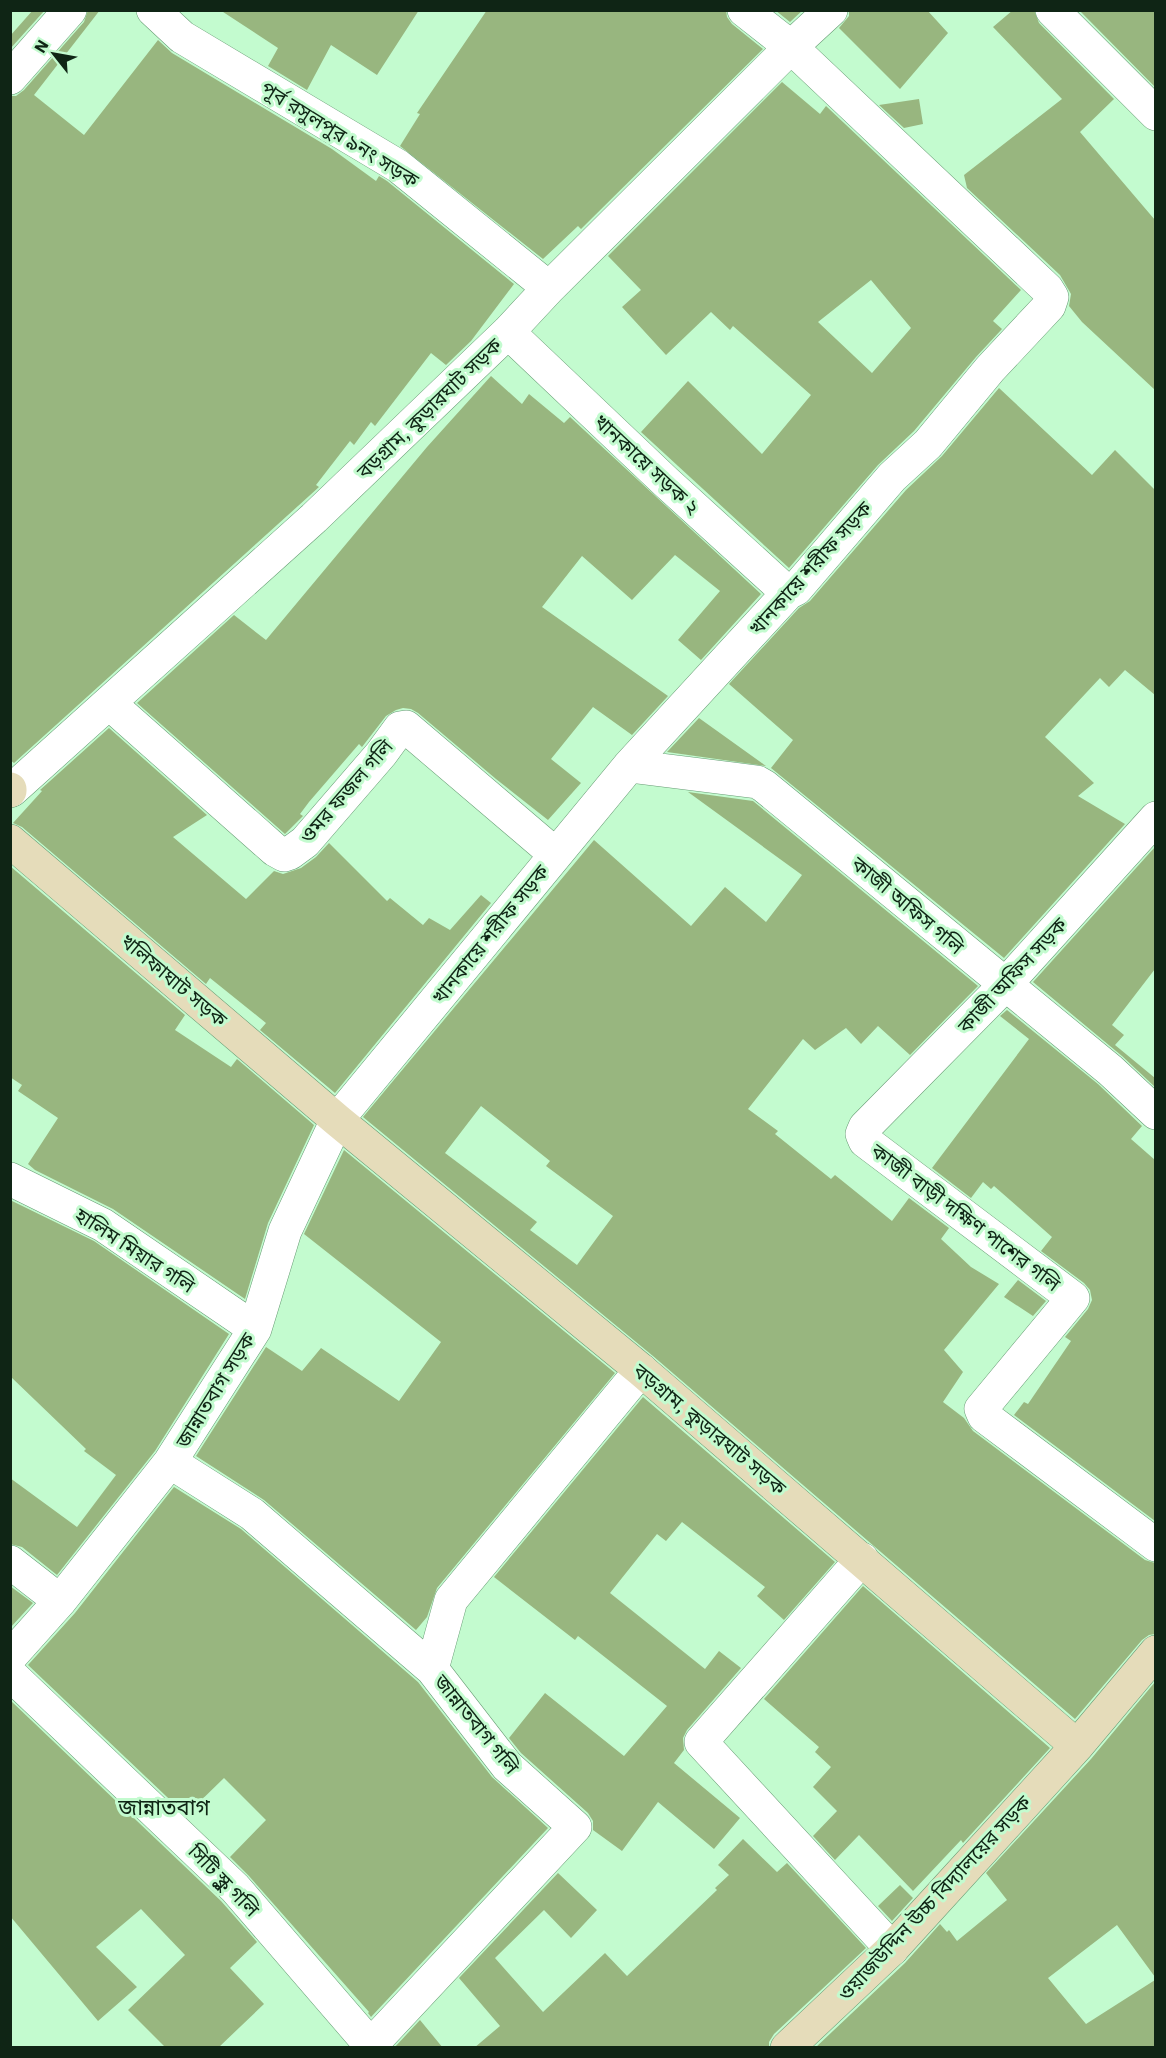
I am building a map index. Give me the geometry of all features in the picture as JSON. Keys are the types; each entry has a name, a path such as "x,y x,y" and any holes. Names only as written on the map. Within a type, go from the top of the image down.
{"street":[{"path":"10,78 70,10"},
{"name":"পূর্ব রসুলপুর ৯নং সড়ক","path":"153,10 182,37 398,166 549,288"},
{"path":"744,10 791,47"},
{"name":"বড়গ্রাম, কুড়ারঘাট সড়ক","path":"11,790 314,518 508,332 549,288 831,10"},
{"path":"1052,10 1155,114"},
{"name":"খানকায়ে শরীফ সড়ক","path":"338,1120 629,766 788,593 796,589 892,477 927,444 990,369 1049,306 1052,297 1047,289 791,47"},
{"name":"খানকায়ে সড়ক ২","path":"508,332 666,482 788,593"},
{"name":"ওমর ফজল গলি","path":"109,704 274,850 284,855 291,853 305,842 400,728 406,727 555,854"},
{"name":"কাজী অফিস গলি","path":"629,766 757,782 1110,1070 1155,1113"},
{"name":"কাজী অফিস সড়ক","path":"865,1127 1005,986 1155,818"},
{"name":"খলিফাঘাট সড়ক","path":"10,841 338,1120"},
{"name":"বড়গ্রাম, কুড়ারঘাট সড়ক","path":"338,1120 641,1370 1077,1746"},
{"name":"জান্নাতবাগ সড়ক","path":"10,1657 60,1600 170,1462 255,1329 285,1231 338,1120"},
{"name":"কাজী বাড়ী দক্ষিণ পাশের গলি","path":"865,1127 862,1134 864,1141 1073,1298 981,1409 984,1416 1155,1545"},
{"name":"হালিম মিয়ার গলি","path":"10,1179 103,1225 255,1329"},
{"path":"432,1669 452,1600 641,1370"},
{"name":"জান্নাতবাগ গলি","path":"170,1462 252,1514 432,1669 507,1766 575,1827 372,2046"},
{"path":"862,1559 701,1742 892,1949"},
{"path":"10,1562 60,1600"},
{"name":"ওয়াজউদ্দিন উচ্চ বিদ্যালয়ের সড়ক","path":"787,2048 892,1949 1077,1746 1155,1652"},
{"name":"সিটি স্কুল গলি","path":"10,1674 235,1888 372,2046"}],"building":[{"path":"33,10 45,10 10,49 10,36"},
{"path":"88,10 100,10 34,95 84,135 158,40 172,53 332,149 376,181 379,176 387,181 514,284 471,341 446,365 431,353 375,426 371,422 354,445 350,441 316,485 319,487 14,763 10,760 10,96 16,96 24,90 84,22"},
{"path":"220,10 419,10 377,75 331,45 307,90 268,66 278,48"},
{"path":"487,10 726,10 727,17 732,24 763,49 581,229 578,226 543,259 400,146 420,114 417,113"},
{"path":"775,10 803,10 790,22"},
{"path":"849,10 927,10 948,33 900,89 839,28 849,16"},
{"path":"1013,10 1034,10 1039,23 1114,99 1080,132 1155,220 1155,390 1082,322 1069,306 1071,294 1060,275 967,188 964,175 1062,99 993,27"},
{"path":"1079,10 1155,10 1155,87"},
{"path":"782,82 820,114 826,106 1021,290 993,321 1002,329 914,431 878,465 789,568 641,432 688,381 762,454 811,395 733,326 730,330 711,312 666,355 622,307 641,290 608,256","holes":["871,280 911,328 872,373 818,322"]},
{"path":"919,99 923,124 904,128 879,105"},
{"path":"491,376 522,404 529,394 564,423 570,417 761,594 701,660 678,640 720,591 675,555 632,600 582,556 542,607 668,696 632,735 593,707 551,759 581,783 548,820 418,713 403,708 386,716 362,747 359,744 309,802 300,814 303,816 285,834 137,703 234,615 266,640 427,447"},
{"path":"999,388 1092,475 1115,450 1155,490 1155,695 1125,670 1109,687 1100,678 1045,737 1094,783 1078,796 1125,824 1004,958 771,768 793,740 729,684 799,608 810,601 906,490 942,456"},
{"path":"699,718 766,766 667,752"},
{"path":"109,728 207,815 173,837 246,899 274,871 283,874 301,868 329,843 387,901 390,898 423,925 429,918 450,930 481,895 491,903 335,1093 260,1030 266,1023 210,978 206,984 22,827 13,823 42,791 40,790"},
{"path":"688,792 753,801 978,986 910,1055 878,1026 861,1044 846,1028 815,1050 803,1039 748,1109 778,1131 775,1134 831,1179 835,1175 892,1221 909,1198 949,1228 941,1239 971,1267 999,1284 944,1350 963,1372 943,1402 964,1418 973,1431 1145,1560 1155,1563 1155,1634 1142,1640 1075,1719 653,1356 363,1117 594,840 691,926 725,887 766,922 802,875","holes":["481,1106 550,1161 546,1166 613,1216 577,1265 530,1230 537,1222 445,1153"]},
{"path":"1155,847 1155,969 1112,1025 1124,1035 1115,1045 1155,1078 1155,1087 1122,1056 1033,982"},
{"path":"10,866 185,1015 175,1030 231,1067 237,1059 314,1125 268,1223 245,1299 113,1209 35,1170 28,1164 58,1118 18,1091 22,1085 10,1077"},
{"path":"1007,1010 1098,1084 1142,1126 1131,1139 1155,1160 1155,1521 1014,1415 1024,1402 1028,1404 1071,1341 1065,1337 1088,1309 1092,1300 1090,1290 1041,1251 1052,1237 994,1186 991,1189 983,1182 971,1198 932,1168 1029,1039 1000,1016"},
{"path":"344,1150 615,1373 437,1588 427,1617 416,1630 264,1500 196,1456 266,1347 302,1371 321,1348 399,1401 441,1342 304,1234"},
{"path":"10,1200 94,1241 229,1334 155,1451 57,1575 22,1547 10,1544 10,1478 77,1527 116,1475 84,1451 86,1449 10,1376"},
{"path":"1018,1280 1046,1301 1033,1316 1004,1297"},
{"path":"643,1397 835,1562 784,1620 757,1596 765,1587 682,1522 666,1541 657,1534 610,1593 705,1669 719,1651 741,1668 687,1730 683,1738 684,1750 674,1763 740,1818 714,1849 658,1802 622,1851 593,1830 593,1821 588,1813 521,1753 509,1738 545,1693 624,1756 667,1706 578,1636 575,1640 494,1577"},
{"path":"174,1487 241,1529 418,1682 492,1777 548,1828 371,2017 369,2012 230,1857 266,1820 224,1778 186,1815 28,1665 75,1613"},
{"path":"10,1586 33,1603 10,1628"},
{"path":"863,1586 1050,1748 963,1843 961,1840 913,1891 859,1835 835,1860 813,1836 837,1811 813,1787 831,1767 815,1752 819,1747 764,1699"},
{"path":"1155,1682 1155,1977 1117,1925 1048,1978 1086,2024 1155,1980 1155,2048 815,2048 905,1963 940,1924 947,1932 949,1930 957,1941 1007,1900 986,1873 1091,1759"},
{"path":"10,1700 221,1901 257,1942 230,1968 264,2004 218,2048 166,2048 128,2010 185,1955 141,1909 96,1947 137,1987 98,2021 10,1916"},
{"path":"743,1839 777,1872 787,1863 866,1948 774,2034 769,2042 769,2048 474,2048 500,2026 459,1978 558,1873 597,1910 571,1938 544,1910 495,1958 543,2012 605,1953 627,1976 717,1890 715,1888 729,1875 718,1865"},
{"path":"900,1885 913,1898 892,1921 878,1906"},
{"path":"420,2020 443,2048 394,2048"}],"district":[{"name":"জান্নাতবাগ","path":"164,1806"}]}
